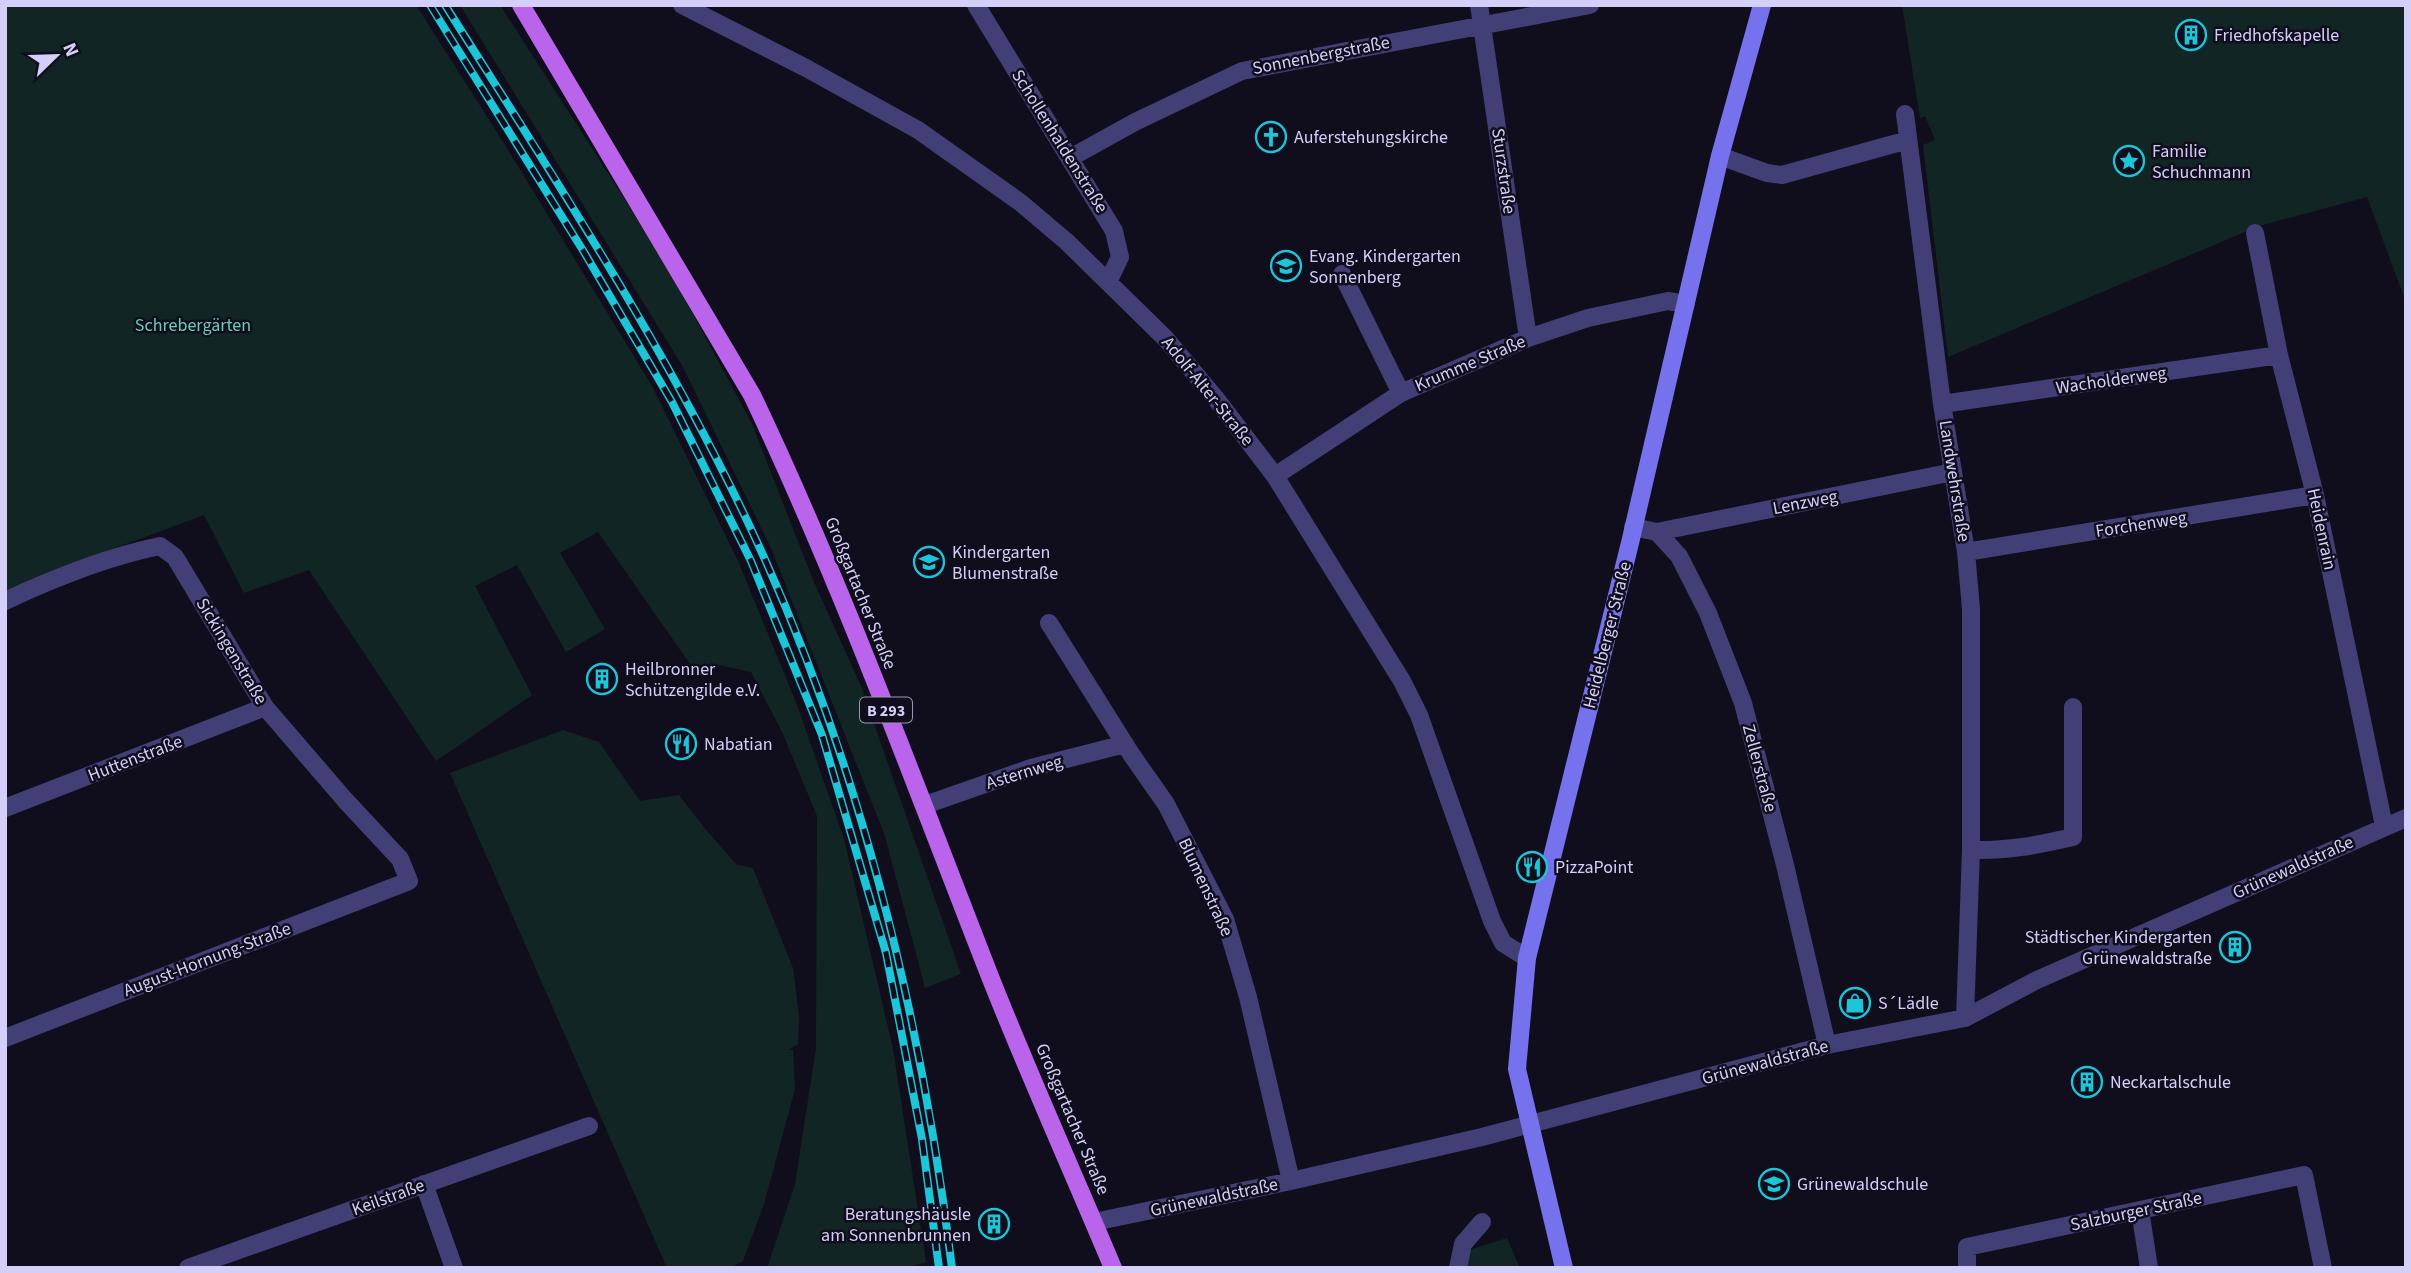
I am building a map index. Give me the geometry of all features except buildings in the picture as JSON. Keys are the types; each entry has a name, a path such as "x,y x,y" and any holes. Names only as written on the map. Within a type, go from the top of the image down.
{"main road":[{"name":"Großgartacher Straße","path":"521,5 752,396 812,527 925,805 990,977 1113,1268"},
{"name":"Heidelberger Straße","path":"1564,1268 1517,1069 1527,958 1633,527 1720,156 1762,5"}],"street":[{"name":"Adolf-Alter-Straße","path":"682,5 806,68 918,130 1021,203 1067,242 1166,339 1275,476 1402,681 1419,715 1492,920 1503,943 1527,958"},
{"name":"Schollenhaldenstraße","path":"976,5 1114,231 1120,257 1108,282"},
{"name":"Sturzstraße","path":"1479,5 1528,338"},
{"name":"Sonnenbergstraße","path":"1070,158 1135,122 1242,71 1590,5"},
{"name":"Landwehrstraße","path":"1905,114 1942,404 1966,552 1971,609 1971,850 1965,1018"},
{"path":"1720,156 1767,173 1782,175 1908,140"},
{"name":"Heidenrain","path":"2255,233 2279,355 2315,495 2384,826"},
{"path":"1342,274 1401,393"},
{"name":"Krumme Straße","path":"1275,476 1401,393 1528,338 1588,318 1668,301 1686,304"},
{"name":"Wacholderweg","path":"1942,404 2279,355"},
{"name":"Lenzweg","path":"1657,532 1953,472"},
{"name":"Forchenweg","path":"1966,552 2315,495"},
{"path":"1633,527 1657,532"},
{"name":"Zellerstraße","path":"1657,532 1679,555 1708,613 1743,704 1785,865 1827,1045"},
{"name":"Sickingenstraße","path":"5,601 43,583 135,551 160,546 175,557 265,707 400,859 409,881"},
{"name":"Blumenstraße","path":"1049,623 1166,804 1225,919 1248,997 1291,1181"},
{"name":"Huttenstraße","path":"5,808 265,707"},
{"path":"1971,850 2013,849 2073,836 2073,708"},
{"name":"Asternweg","path":"925,805 1031,768 1125,744"},
{"name":"Grünewaldstraße","path":"1094,1222 1291,1181 1530,1126 1827,1045 1965,1018 2037,980 2406,818"},
{"name":"August-Hornung-Straße","path":"5,1038 409,881"},
{"name":"Keilstraße","path":"188,1268 236,1260 424,1184 589,1126"},
{"name":"Salzburger Straße","path":"1967,1268 1967,1247 2304,1175 2323,1268"},
{"path":"424,1184 454,1268"},
{"path":"2140,1210 2149,1268"},
{"path":"1458,1268 1463,1244 1482,1222"}],"green space":[{"name":"Schrebergärten","path":"5,5 416,5 652,386 738,561 797,705 844,839 893,1049 926,1262 906,1268 767,1268 795,1184 816,1048 817,816 783,734 751,672 719,665 699,677 598,532 560,553 605,629 566,652 517,565 475,586 532,695 436,761 309,570 244,593 204,515 42,575 5,593"},
{"path":"460,5 500,5 665,262 752,424 813,580 861,686 961,974 925,988 885,836 771,548 683,367"},
{"path":"1902,5 2406,5 2406,302 2367,197 2259,226 1948,357 1923,145 1935,140 1925,116 1920,118"},
{"path":"563,730 599,742 640,801 679,795 737,865 753,868 793,968 799,1016 798,1044 788,1050 793,1050 795,1089 764,1204 743,1261 735,1265 736,1268 667,1268 450,773"},
{"path":"1507,1238 1520,1268 1466,1268 1469,1250"}],"railway":[{"path":"430,5 584,252 672,402 751,561 822,735 886,953 922,1139 939,1268"},
{"path":"445,5 654,343 729,483 799,640 860,815 906,994 924,1085 952,1268"}],"place":[{"name":"Friedhofskapelle","path":"2191,35"},
{"name":"Auferstehungskirche","path":"1271,137"},
{"name":"Familie Schuchmann","path":"2129,161"},
{"name":"Evang. Kindergarten Sonnenberg","path":"1286,266"},
{"name":"Kindergarten Blumenstraße","path":"929,562"},
{"name":"Heilbronner Schützengilde e.V.","path":"602,679"},
{"name":"Nabatian","path":"681,744"},
{"name":"PizzaPoint","path":"1532,867"},
{"name":"Städtischer Kindergarten Grünewaldstraße","path":"2235,947"},
{"name":"S´Lädle","path":"1855,1003"},
{"name":"Neckartalschule","path":"2087,1082"},
{"name":"Grünewaldschule","path":"1774,1184"},
{"name":"Beratungshäusle am Sonnenbrunnen","path":"994,1224"}]}
